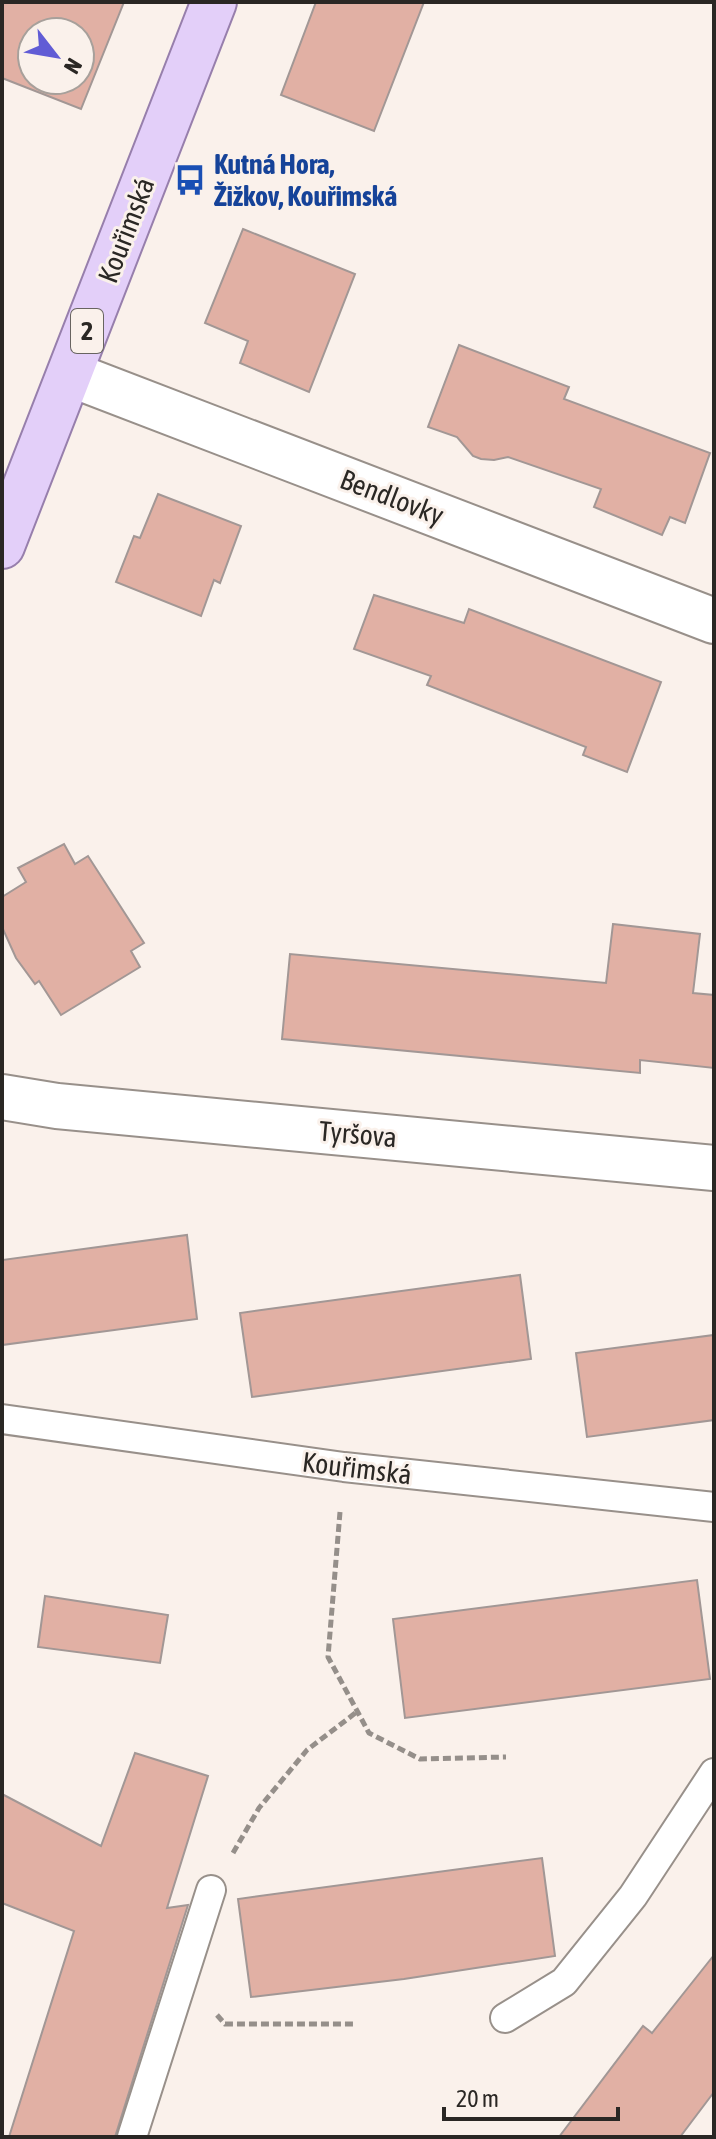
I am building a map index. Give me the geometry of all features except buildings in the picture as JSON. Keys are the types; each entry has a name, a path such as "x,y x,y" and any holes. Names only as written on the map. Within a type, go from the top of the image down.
{"main road":[{"name":"Kouřimská","path":"2,546 214,2"}],"street":[{"name":"Bendlovky","path":"70,374 714,621"},
{"name":"Tyršova","path":"2,1097 73,1107 714,1168"}],"lane":[{"name":"Kouřimská","path":"2,1419 344,1467 714,1507"},
{"path":"505,2018 564,1982 633,1896 714,1773"},
{"path":"132,2137 211,1890"}],"path":[{"path":"344,1467 328,1657 369,1733 420,1759 506,1757"},
{"path":"211,1890 259,1808 307,1750 358,1711"},
{"path":"215,2013 225,2024 356,2024"}],"place":[{"name":"Kutná Hora, Žižkov, Kouřimská","path":"190,180"}]}
